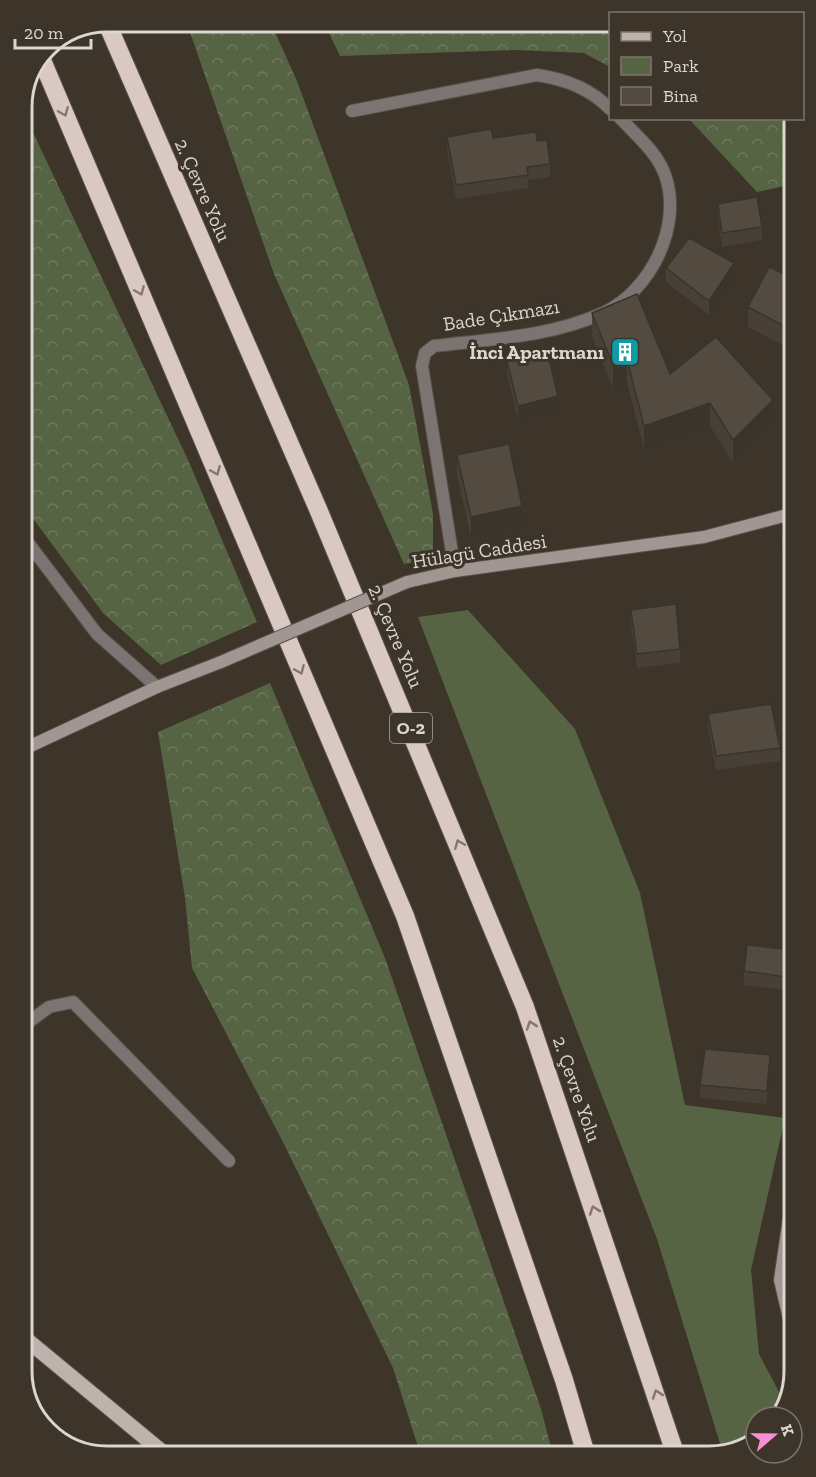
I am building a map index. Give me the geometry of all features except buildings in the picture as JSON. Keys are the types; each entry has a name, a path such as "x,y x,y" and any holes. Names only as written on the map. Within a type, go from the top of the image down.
{"highway":[{"name":"2. Çevre Yolu","path":"111,32 340,562 525,1007 673,1446"},
{"path":"44,65 405,916 564,1380 583,1446"}],"main road":[{"path":"32,1344 154,1445"}],"street":[{"path":"352,111 537,75 556,78 586,89 609,108"},
{"name":"Bade Çıkmazı","path":"455,571 422,366 425,353 434,346 547,332 602,313 632,293 666,241 670,199 665,174 653,153 622,120"},
{"name":"Hülagü Caddesi","path":"32,745 157,687 407,582 455,571 704,537 784,516"},
{"path":"32,548 98,634 157,687"},
{"path":"32,1020 49,1007 73,1002 229,1161"},
{"path":"784,1253 780,1280 784,1297"}],"green space":[{"path":"190,32 275,32 297,81 409,385 433,514 433,559 404,564 274,274"},
{"path":"328,32 609,32 609,66 584,53 516,50 340,56"},
{"path":"690,120 784,120 784,186 757,192"},
{"path":"32,130 189,462 257,622 161,665 103,613 32,517"},
{"path":"468,610 575,729 640,893 685,1105 784,1118 751,1270 759,1354 781,1395 776,1405 744,1405 744,1437 738,1440 720,1444 657,1239 418,617"},
{"path":"270,683 385,958 541,1409 551,1446 418,1446 393,1368 284,1144 192,968 185,898 158,732"}],"place":[{"name":"İnci Apartmanı","path":"625,352"}]}
